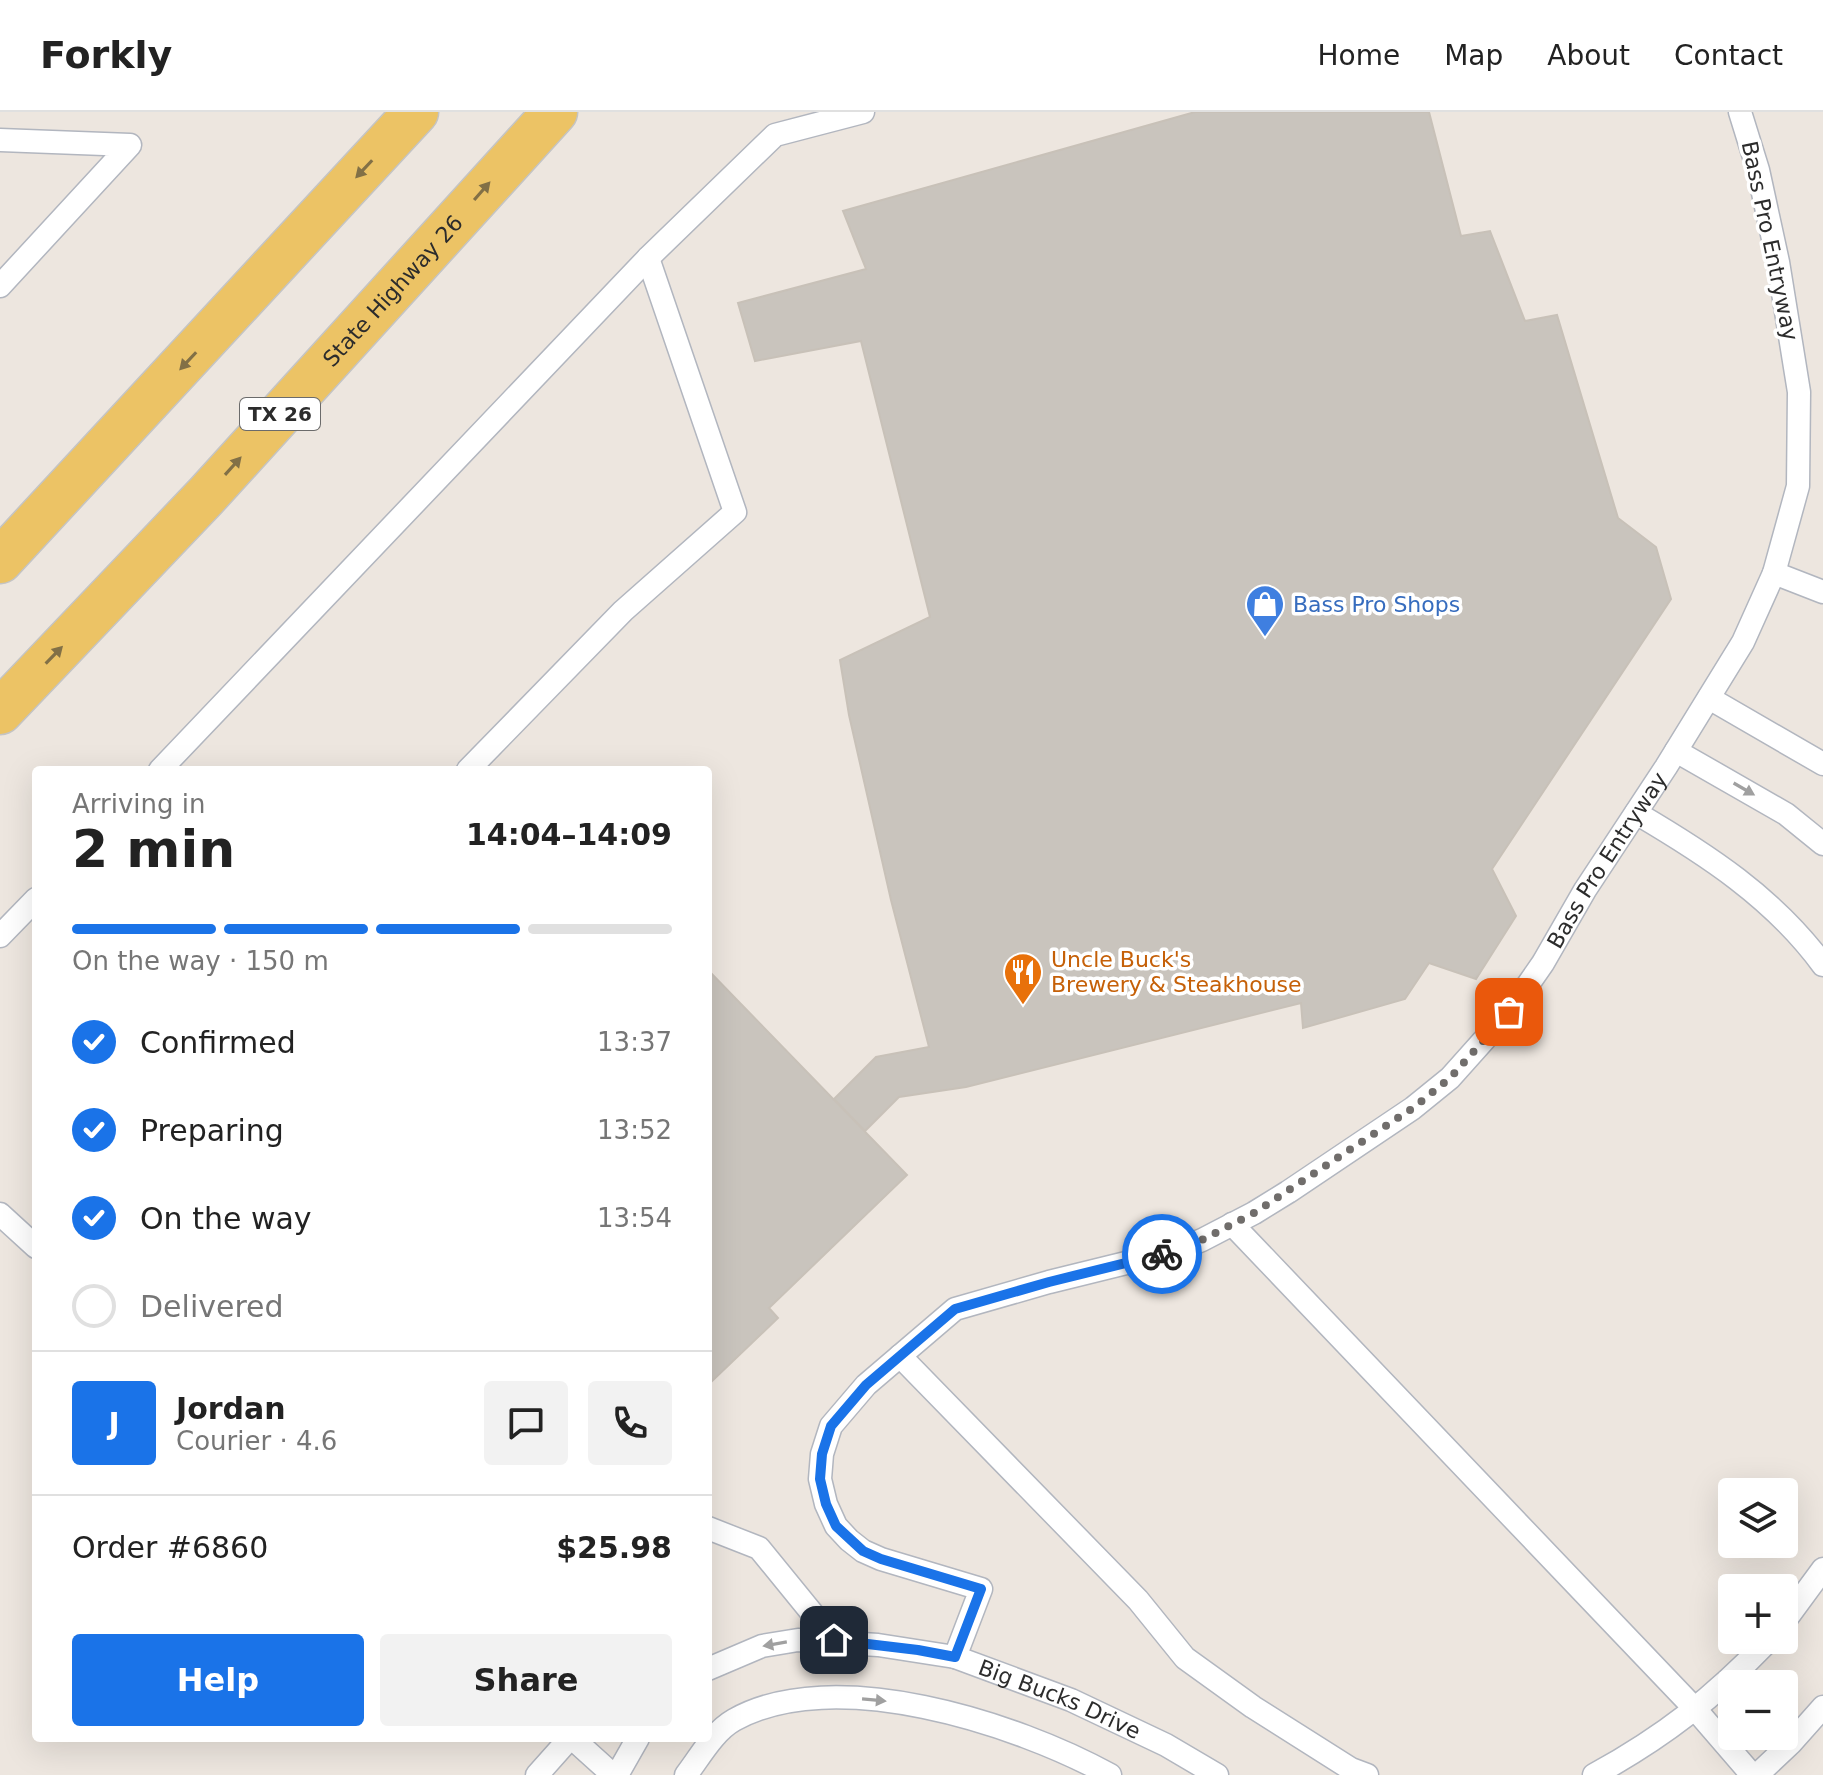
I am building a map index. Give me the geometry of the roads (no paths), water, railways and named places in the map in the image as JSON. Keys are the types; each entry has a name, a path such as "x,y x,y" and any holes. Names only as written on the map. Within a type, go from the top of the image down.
{"main road":[{"path":"0,561 416,112"},
{"path":"513,156 530,112"},
{"name":"State Highway 26","path":"0,712 206,496 555,112"}],"lane":[{"path":"164,766 648,258 775,135 863,112"},
{"name":"Bass Pro Entryway","path":"955,1657 981,1589 881,1559 863,1551 836,1526 820,1479 822,1454 831,1426 866,1385 955,1309 1036,1285 1175,1251 1254,1213 1367,1140 1450,1078 1483,1044 1543,963 1585,890 1743,642 1774,573 1798,486 1799,392 1778,262 1758,170 1740,112"},
{"path":"0,140 130,145 0,286"},
{"path":"472,766 623,611 735,512 648,258"},
{"path":"1774,573 1823,592"},
{"path":"1709,698 1823,764"},
{"path":"1676,751 1786,814 1823,844"},
{"path":"1636,813 1696,848 1743,883 1786,920 1823,965"},
{"path":"0,936 32,903"},
{"path":"0,1214 32,1234"},
{"path":"1232,1224 1696,1710 1754,1775 1791,1743 1823,1707"},
{"path":"900,1356 1138,1600 1185,1658 1253,1707 1351,1769 1367,1775"},
{"path":"716,1531 759,1548 834,1640"},
{"path":"1798,1603 1823,1569"},
{"name":"Big Bucks Drive","path":"712,1667 762,1646 798,1640 834,1640 955,1657 1071,1700 1156,1740 1217,1775"},
{"path":"1594,1775 1637,1751 1696,1710 1754,1654"},
{"path":"712,1739 731,1721 762,1706 792,1699 826,1697 895,1702 992,1725 1052,1746 1110,1775"},
{"path":"537,1775 567,1742"},
{"path":"576,1742 615,1775 636,1742"},
{"path":"686,1775 710,1742"}],"place":[{"name":"Bass Pro Shops","path":"1265,638"},
{"name":"Uncle Buck's Brewery & Steakhouse","path":"1023,1006"}]}
